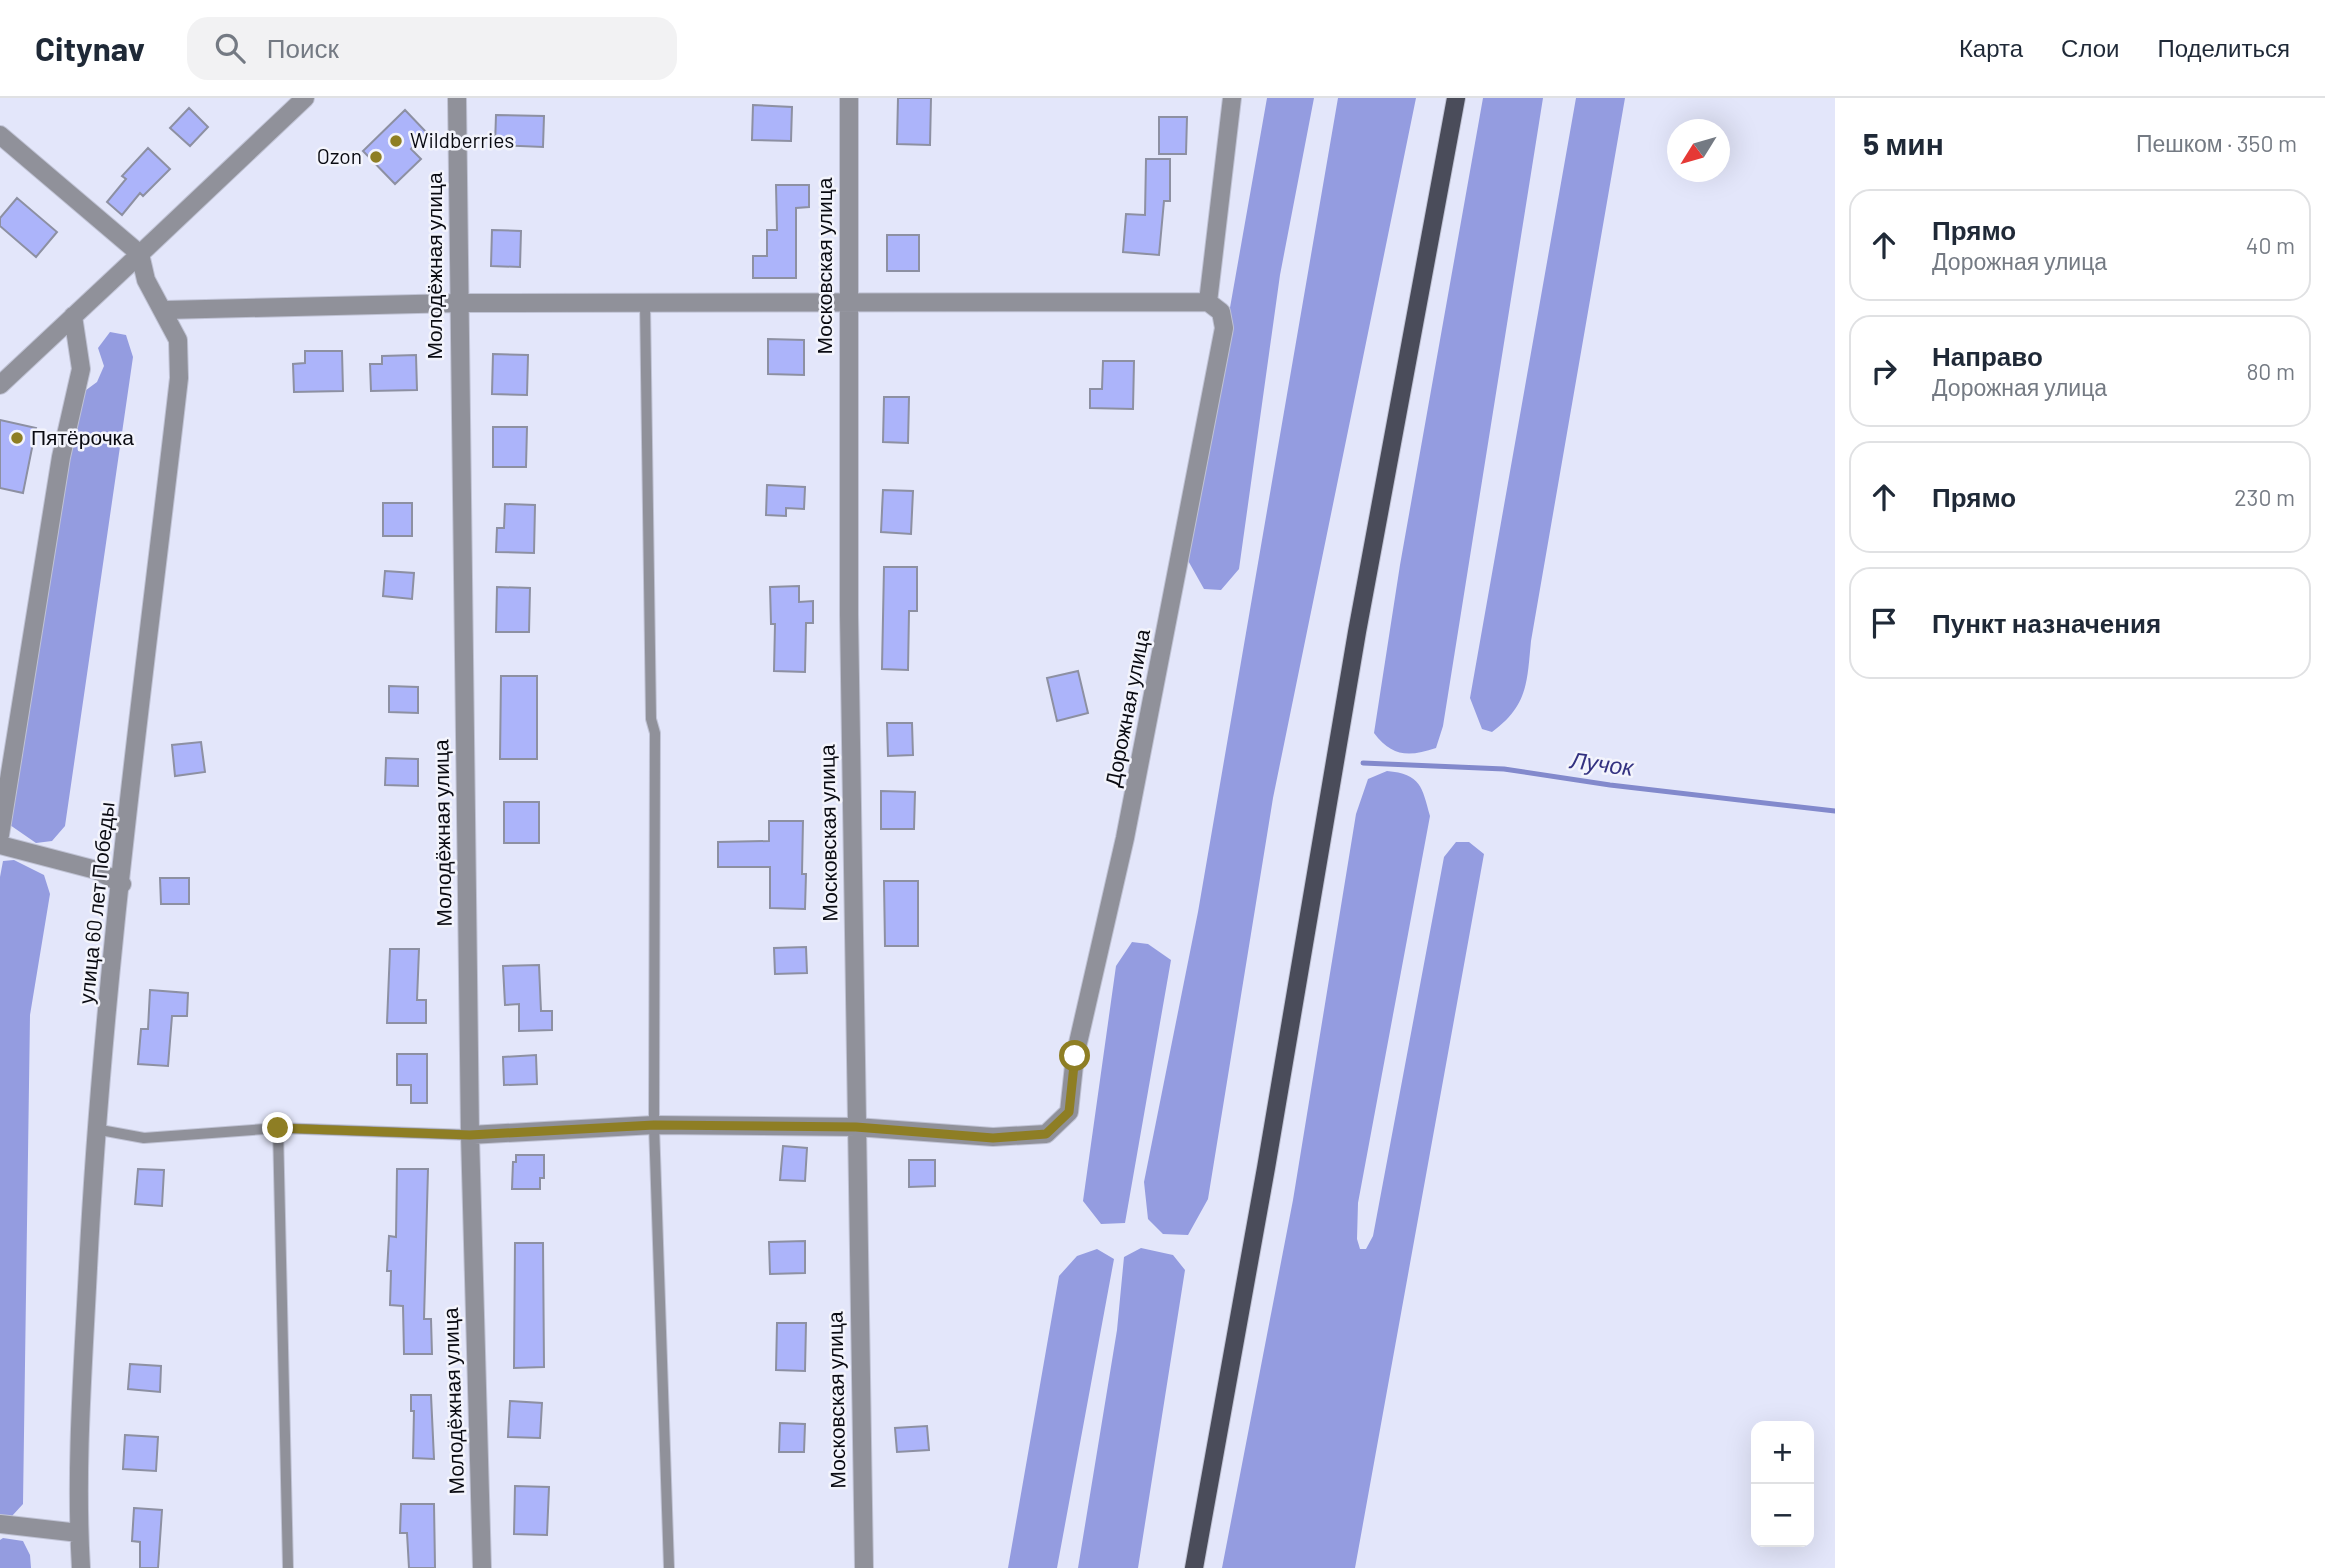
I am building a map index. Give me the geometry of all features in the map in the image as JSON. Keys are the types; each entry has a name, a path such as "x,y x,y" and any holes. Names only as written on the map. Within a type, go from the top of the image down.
{"main road":[{"path":"1194,1568 1266,1168 1357,632 1456,98"}],"street":[{"path":"0,385 305,98"},
{"name":"Молодёжная улица","path":"457,98 470,1135 482,1568"},
{"name":"Московская улица","path":"849,98 847,303 864,1568"},
{"path":"165,310 458,303 1208,302 1232,98"},
{"path":"0,135 140,254"},
{"name":"улица 60 лет Победы","path":"81,1568 79,1533 95,1129 179,378 178,340 165,310 146,280 140,254"},
{"name":"Дорожная улица","path":"470,1135 654,1125 856,1127 993,1138 1046,1134 1069,1112 1075,1056 1133,799 1224,328 1221,312 1208,302"},
{"path":"0,835 61,457 81,369 73,316"},
{"path":"0,845 96,870 122,884"},
{"path":"0,1524 79,1533"}],"lane":[{"path":"645,303 651,719 655,733 654,1125 669,1568"},
{"path":"278,1128 288,1568"},
{"path":"95,1129 144,1138 278,1128 470,1135"}],"shaded area":[{"path":"1267,98 1314,98 1280,275 1239,569 1221,590 1204,589 1186,557"},
{"path":"1338,98 1416,98 1273,798 1208,1199 1188,1235 1163,1234 1148,1219 1144,1182 1198,912"},
{"path":"1483,98 1543,98 1443,726 1436,748 1409,754 1387,747 1374,733 1400,565"},
{"path":"1576,98 1625,98 1524,692 1513,713 1492,732 1482,729 1470,698"},
{"path":"110,332 126,335 133,357 65,826 52,841 36,843 10,825 78,396 97,382 104,366 98,348"},
{"path":"1387,771 1407,775 1418,784 1430,816 1358,1203 1357,1239 1360,1249 1366,1249 1373,1236 1444,857 1456,842 1469,842 1484,854 1355,1568 1222,1568 1293,1200 1356,814 1368,779"},
{"path":"14,860 44,875 50,894 30,1015 23,1504 12,1516 0,1515 0,877 3,861"},
{"path":"1132,942 1148,944 1171,960 1125,1223 1101,1224 1083,1201 1116,966"},
{"path":"1141,1248 1173,1255 1185,1270 1138,1568 1078,1568 1117,1330 1124,1257"},
{"path":"1097,1249 1114,1259 1057,1568 1008,1568 1059,1276 1077,1256"},
{"path":"3,1538 23,1541 30,1555 31,1568 0,1568 0,1540"}],"building":[{"path":"898,98 931,98 930,145 897,144"},
{"path":"753,105 792,107 791,141 752,140"},
{"path":"189,108 208,127 190,146 170,128"},
{"name":"Wildberries","path":"405,110 427,133 411,149 421,159 395,184 363,151"},
{"path":"496,115 544,116 543,147 495,145"},
{"path":"1159,117 1187,117 1186,154 1159,154"},
{"path":"148,148 170,169 143,196 140,193 122,215 107,202 126,179 122,176"},
{"path":"1146,159 1170,159 1170,201 1164,201 1159,255 1123,252 1126,214 1145,215"},
{"path":"776,185 809,185 809,207 796,208 796,278 753,278 753,256 767,256 767,230 777,230"},
{"path":"17,198 57,232 36,257 0,226 0,218"},
{"path":"492,230 521,231 520,267 491,266"},
{"path":"887,235 919,235 919,271 887,271"},
{"path":"768,339 804,340 804,375 768,374"},
{"path":"305,351 342,351 343,391 294,392 293,364 305,363"},
{"path":"493,354 528,355 527,395 492,394"},
{"path":"416,355 417,390 371,391 370,364 382,364 382,356"},
{"path":"1103,361 1134,361 1133,409 1090,408 1090,389 1102,389"},
{"path":"884,397 909,397 908,443 883,442"},
{"path":"0,420 36,428 23,493 0,488"},
{"path":"493,427 527,427 526,467 493,467"},
{"path":"767,485 805,487 804,509 786,508 786,516 766,515"},
{"path":"883,490 913,491 911,534 881,532"},
{"path":"383,503 412,503 412,536 383,536"},
{"path":"505,504 535,505 534,553 496,552 497,528 504,528"},
{"path":"884,567 917,567 917,611 909,611 908,670 882,669"},
{"path":"385,571 414,573 412,599 383,596"},
{"path":"799,586 799,602 813,601 813,623 806,623 805,672 774,671 775,624 771,624 770,587"},
{"path":"497,587 530,588 529,632 496,632"},
{"path":"1078,671 1088,713 1057,721 1047,678"},
{"path":"501,676 537,676 537,759 500,759"},
{"path":"389,686 418,687 418,713 389,712"},
{"path":"887,723 912,723 913,755 888,756"},
{"path":"201,742 205,772 175,776 172,745"},
{"path":"386,758 418,759 418,786 385,785"},
{"path":"881,791 915,792 914,829 881,829"},
{"path":"504,802 539,802 539,843 504,843"},
{"path":"769,821 803,821 802,874 806,874 805,909 770,908 770,867 718,867 718,842 769,841"},
{"path":"160,878 189,878 189,904 161,904"},
{"path":"884,881 918,881 918,946 885,946"},
{"path":"806,947 807,973 775,974 774,948"},
{"path":"390,949 419,949 417,1000 426,1000 426,1023 387,1023"},
{"path":"539,965 541,1011 552,1011 552,1030 519,1031 519,1004 505,1005 503,966"},
{"path":"150,990 188,993 187,1016 172,1016 168,1066 138,1064 141,1029 148,1029"},
{"path":"397,1054 427,1054 427,1103 411,1103 411,1085 397,1085"},
{"path":"536,1055 537,1084 504,1085 503,1057"},
{"path":"783,1146 807,1148 805,1181 780,1180"},
{"path":"516,1155 544,1155 544,1178 540,1178 540,1189 512,1189 513,1162 516,1162"},
{"path":"909,1160 935,1160 935,1186 909,1187"},
{"path":"138,1169 164,1170 162,1206 135,1204"},
{"path":"397,1169 428,1169 424,1319 431,1319 432,1354 404,1354 403,1306 390,1305 391,1271 387,1271 389,1236 396,1237"},
{"path":"805,1241 805,1273 770,1274 769,1242"},
{"path":"515,1243 543,1243 544,1367 514,1368"},
{"path":"777,1323 806,1323 805,1371 776,1370"},
{"path":"130,1364 161,1366 160,1392 128,1389"},
{"path":"411,1395 431,1395 434,1459 413,1458 414,1411 411,1411"},
{"path":"510,1401 542,1403 540,1438 508,1437"},
{"path":"780,1423 805,1424 804,1452 779,1452"},
{"path":"927,1426 929,1450 897,1452 895,1428"},
{"path":"125,1435 158,1437 156,1471 123,1469"},
{"path":"515,1486 549,1487 547,1535 514,1534"},
{"path":"401,1504 434,1504 435,1568 409,1568 407,1533 400,1533"},
{"path":"134,1508 162,1510 158,1568 140,1568 140,1542 132,1541"}],"waterway":[{"name":"Лучок","path":"1363,763 1504,769 1610,785 1835,811"}],"place":[{"name":"Wildberries","path":"396,141"},
{"name":"Ozon","path":"376,157"},
{"name":"Пятёрочка","path":"17,438"}],"route":[{"path":"278,1128 470,1135 654,1125 856,1127 993,1138 1046,1134 1069,1112 1075,1056"}]}
